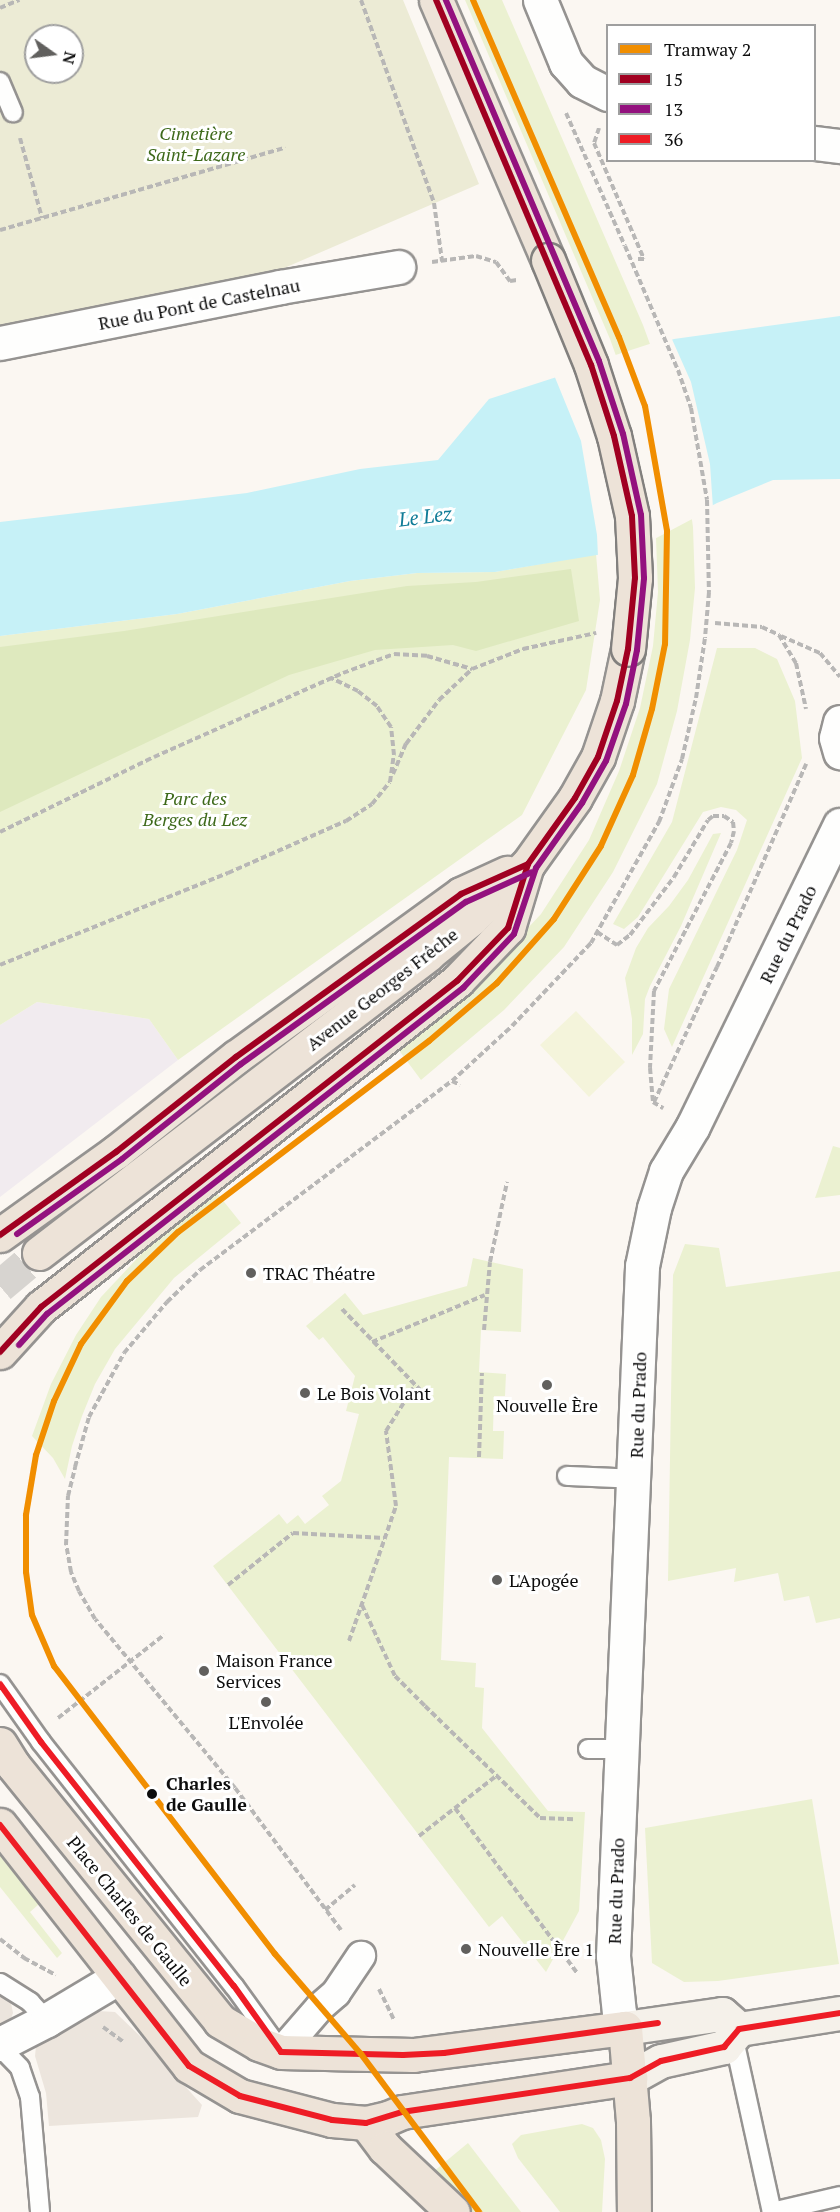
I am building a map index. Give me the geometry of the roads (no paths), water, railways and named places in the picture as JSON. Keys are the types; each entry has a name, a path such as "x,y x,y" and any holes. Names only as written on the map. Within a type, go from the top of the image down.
{"main road":[{"name":"Avenue Georges Frêche","path":"39,1253 471,919 528,864 575,798 598,757 617,701 628,649 635,578 632,516 611,426 591,365 548,260 436,0"},
{"path":"0,1352 41,1307 457,981 508,927 528,864"},
{"path":"6,1231 116,1152 236,1057 461,894 528,864"},
{"name":"Place Charles de Gaulle","path":"0,1744 13,1765 220,2021 259,2044 281,2052 413,2055 625,2028"},
{"path":"0,1825 189,2066 240,2096 332,2120 366,2123 402,2112 630,2078 661,2061 724,2047 736,2032 840,2013"},
{"path":"634,2212 630,2078 625,2028 722,2014 736,2032"},
{"path":"366,2123 385,2148 453,2212"}],"street":[{"path":"540,0 566,63 604,108"},
{"path":"816,143 840,146"},
{"name":"Rue du Pont de Castelnau","path":"0,343 280,287 398,267"},
{"path":"825,753 836,738 840,722"},
{"name":"Rue du Prado","path":"625,2028 619,2013 613,1971 642,1266 654,1208 666,1170 693,1126 840,825"},
{"path":"281,2052 320,2007 336,1993 361,1956"},
{"path":"0,2045 119,1977"}],"lane":[{"path":"0,82 13,111"},
{"path":"567,1476 635,1479"},
{"path":"0,1684 48,1751 234,1986 281,2052"},
{"path":"588,1749 622,1749"},
{"path":"0,1983 30,2002 47,2020"},
{"path":"736,2032 772,2212 840,2196"},
{"path":"0,2045 20,2068 30,2097 40,2212"}],"water":[{"name":"Le Lez","path":"840,316 840,479 773,480 717,503 627,550 495,572 417,573 350,581 177,614 0,636 0,522 247,493 360,469 438,460 489,399 674,339"}],"tunnel":[{"path":"0,1286 39,1253"}],"tram line":[{"name":"2","path":"473,0 619,337 645,406 667,531 665,644 652,709 633,775 601,846 554,919 497,983 429,1041 178,1232 127,1281 81,1344 54,1401 36,1455 26,1515 26,1572 32,1615 54,1666 275,1954 361,2054 479,2212"}],"place":[{"name":"TRAC Théatre","path":"251,1273"},
{"name":"Nouvelle Ère","path":"547,1385"},
{"name":"Le Bois Volant","path":"305,1393"},
{"name":"L'Apogée","path":"497,1580"},
{"name":"Maison France Services","path":"204,1671"},
{"name":"L'Envolée","path":"266,1702"},
{"name":"Charles de Gaulle","path":"152,1794"},
{"name":"Nouvelle Ère 1","path":"466,1949"}],"park label":[{"name":"Cimetière Saint-Lazare","path":"196,144"},
{"name":"Parc des Berges du Lez","path":"195,809"}]}
